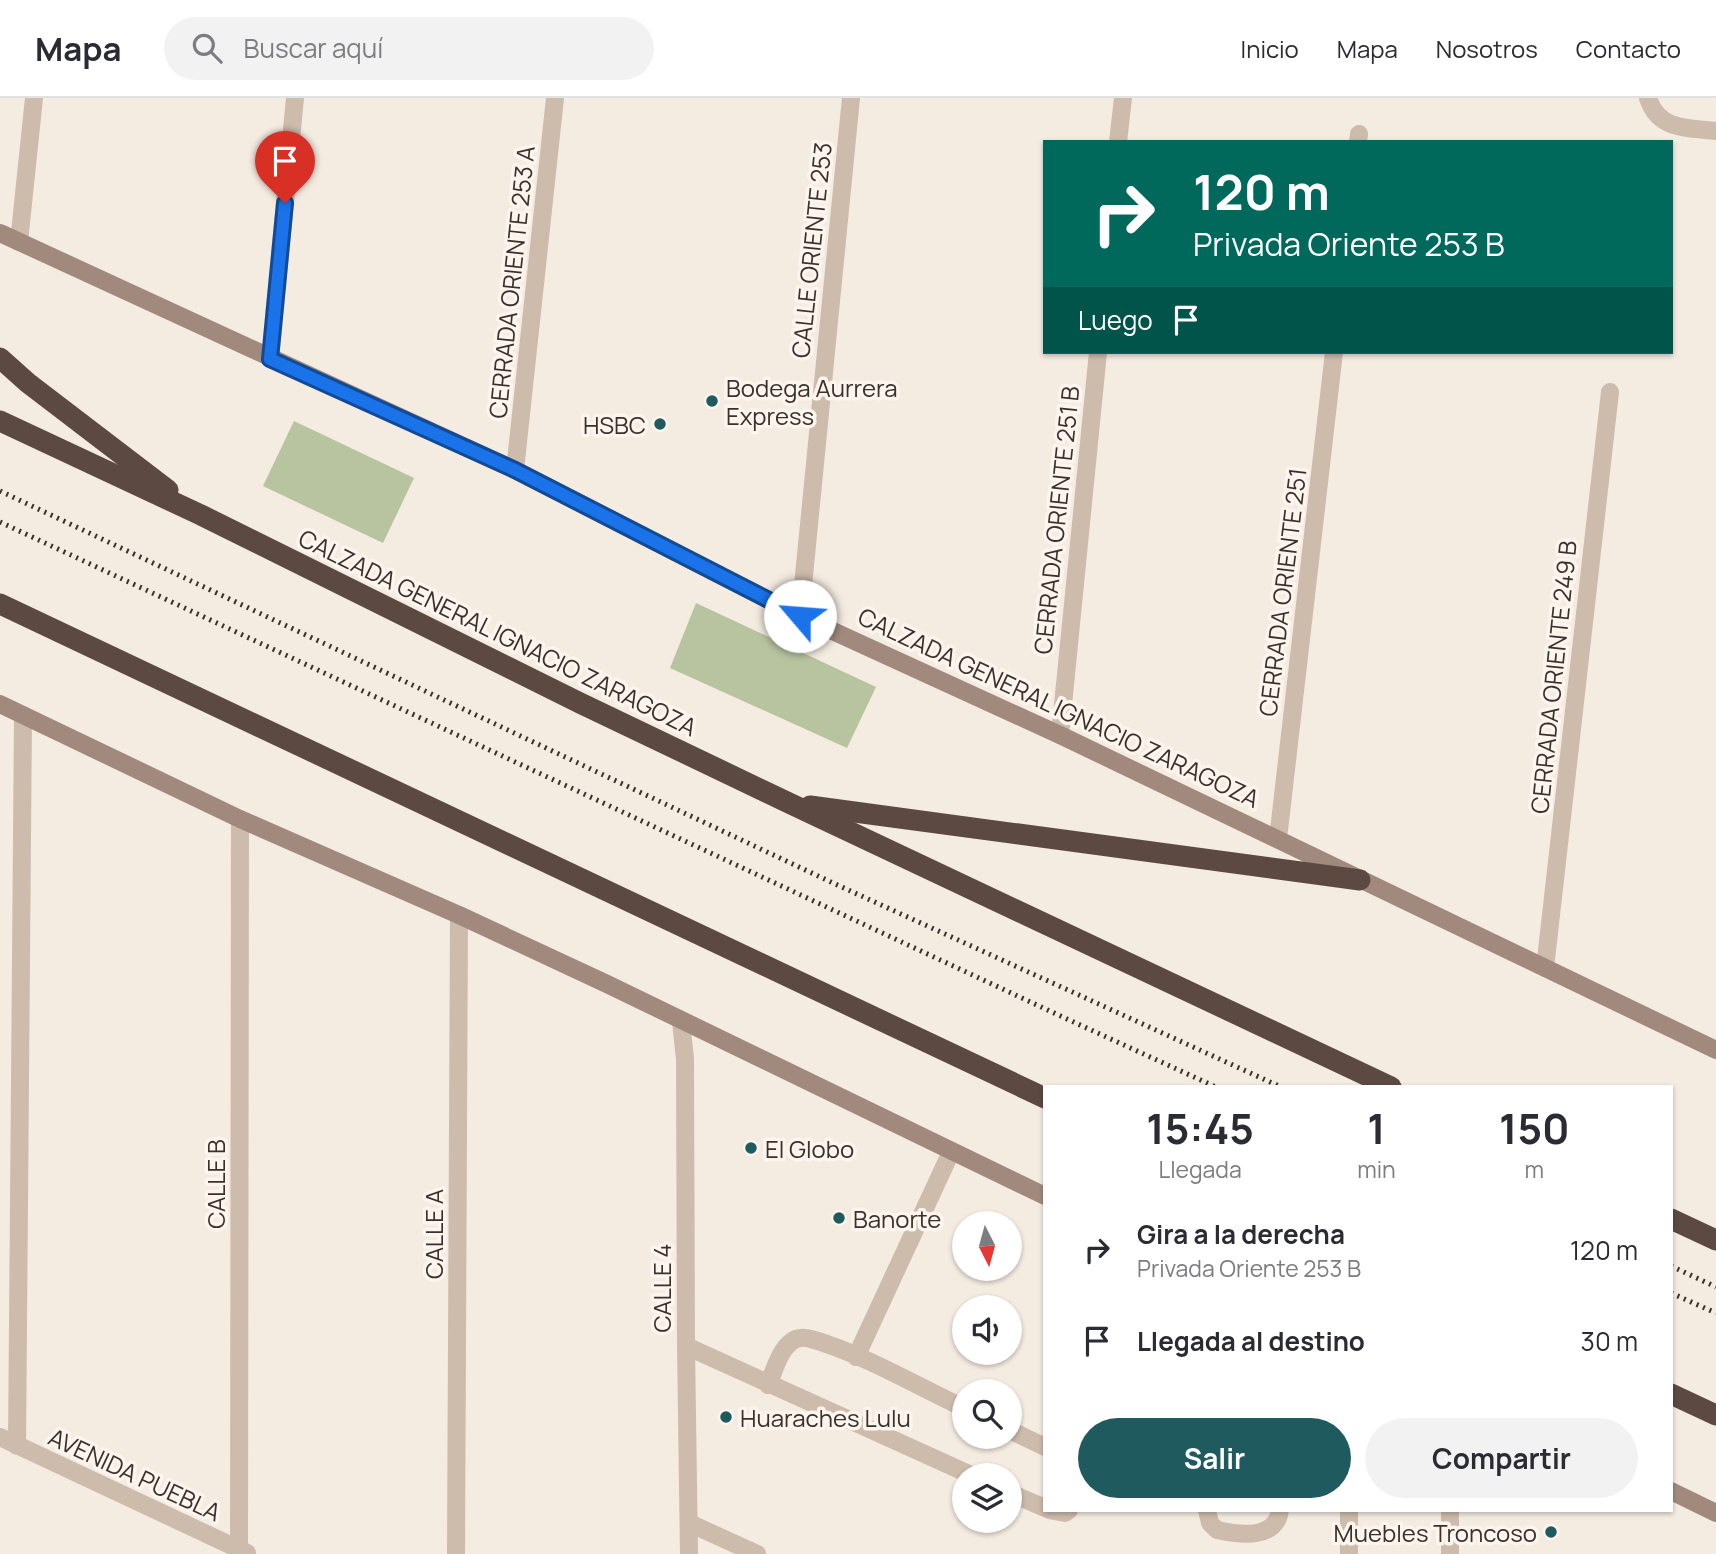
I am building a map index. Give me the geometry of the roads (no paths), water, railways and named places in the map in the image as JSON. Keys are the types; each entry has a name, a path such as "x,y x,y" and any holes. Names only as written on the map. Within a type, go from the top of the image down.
{"highway":[{"path":"0,358 201,515"},
{"name":"CALZADA GENERAL IGNACIO ZARAGOZA","path":"0,421 201,515 580,703 1387,1085"},
{"path":"0,604 1043,1097"},
{"path":"789,803 1360,880"},
{"path":"1673,1220 1716,1240"},
{"path":"1673,1395 1716,1415"}],"main road":[{"name":"CALZADA GENERAL IGNACIO ZARAGOZA","path":"0,233 515,470 800,616 1060,735 1716,1050"},
{"path":"0,704 240,819 459,915 607,984 1043,1195"},
{"path":"1673,1492 1716,1513"}],"street":[{"path":"19,242 34,98"},
{"path":"270,359 295,98"},
{"name":"CERRADA ORIENTE 253 A","path":"515,470 555,98"},
{"name":"CALLE ORIENTE 253","path":"800,616 851,98"},
{"path":"1118,140 1123,98"},
{"path":"1650,105 1668,123 1684,128 1716,131"},
{"name":"CERRADA ORIENTE 251 B","path":"1060,735 1098,354"},
{"name":"CERRADA ORIENTE 251","path":"1278,839 1334,354"},
{"name":"CERRADA ORIENTE 249 B","path":"1545,968 1610,392"},
{"path":"17,1446 23,715"},
{"name":"CALLE B","path":"240,819 244,1552"},
{"name":"CALLE A","path":"456,1554 459,915"},
{"name":"CALLE 4","path":"681,1021 685,1059 685,1346 689,1554"},
{"path":"856,1357 951,1152"},
{"path":"768,1385 785,1349 791,1341 801,1338 856,1357 952,1402"},
{"path":"685,1346 952,1467"},
{"path":"1022,1436 1043,1446"},
{"name":"AVENIDA PUEBLA","path":"0,1437 244,1552"},
{"path":"1022,1498 1043,1507"},
{"path":"1207,1512 1210,1523 1217,1530 1249,1532 1270,1530 1278,1523 1280,1512"},
{"path":"1349,1512 1349,1554"},
{"path":"1450,1512 1450,1554"},
{"path":"689,1523 757,1554"}],"railway":[{"path":"0,491 833,883 1277,1085"},
{"path":"0,522 1212,1085"},
{"path":"1673,1267 1716,1287"},
{"path":"1673,1294 1716,1313"}],"place":[{"name":"Bodega Aurrera Express","path":"712,401"},
{"name":"HSBC","path":"660,424"},
{"name":"El Globo","path":"751,1148"},
{"name":"Banorte","path":"839,1218"},
{"name":"Huaraches Lulu","path":"726,1417"},
{"name":"Muebles Troncoso","path":"1551,1532"}]}
